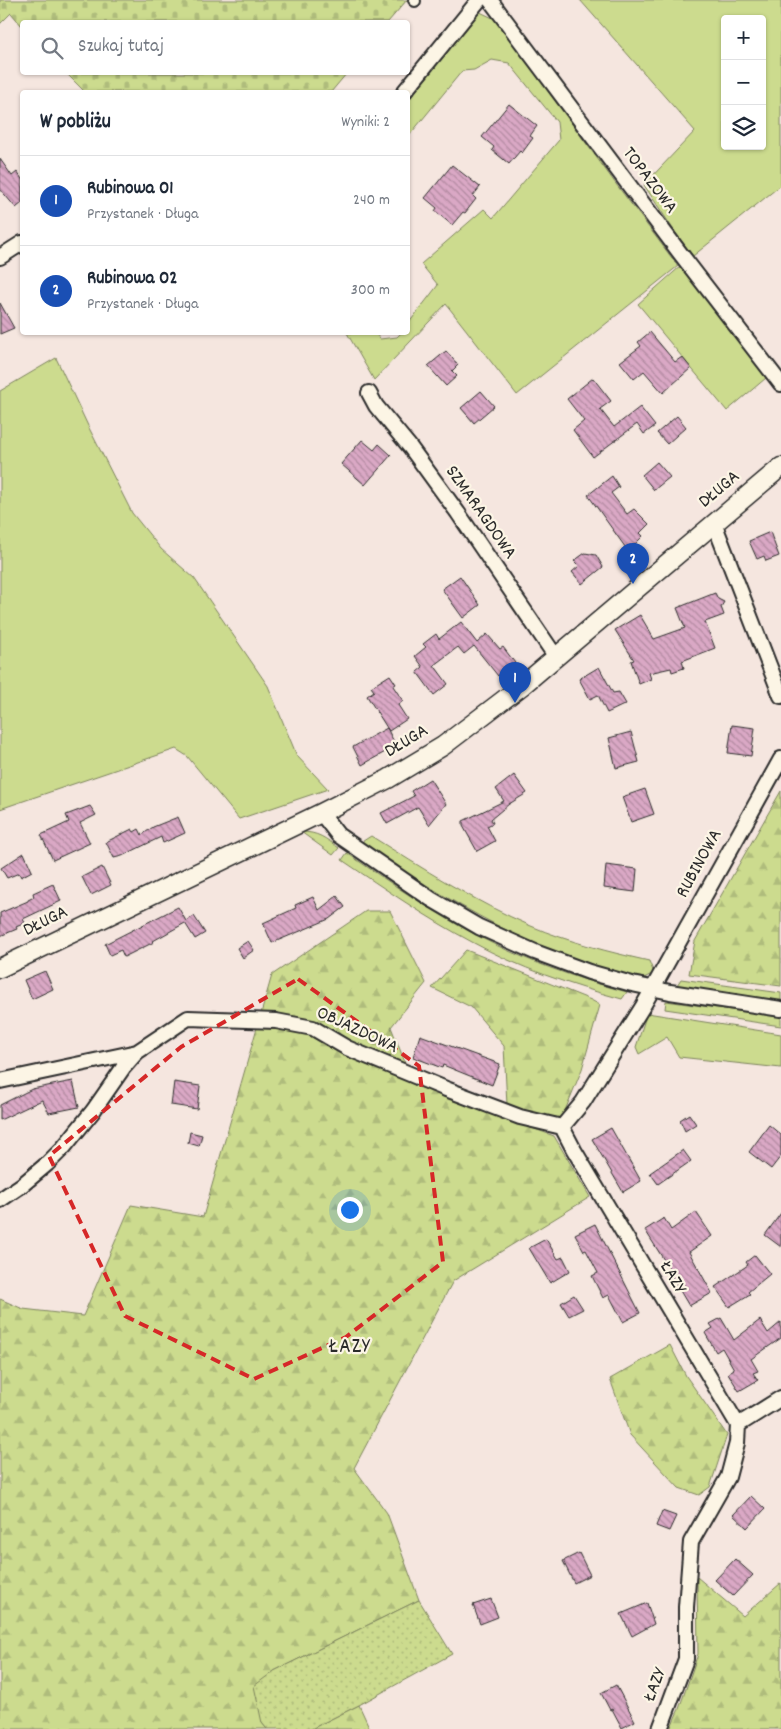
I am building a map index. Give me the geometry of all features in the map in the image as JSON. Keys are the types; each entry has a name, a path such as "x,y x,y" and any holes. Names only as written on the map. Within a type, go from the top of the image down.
{"street":[{"path":"406,90 479,0"},
{"name":"TOPAZOWA","path":"490,0 781,384"},
{"path":"0,257 20,245"},
{"name":"SZMARAGDOWA","path":"368,393 458,513 556,657"},
{"name":"DŁUGA","path":"0,968 321,813 388,779 443,746 481,718 556,657 781,467"},
{"path":"714,523 781,696"},
{"name":"RUBINOWA","path":"562,1127 588,1094 643,1006 781,759"},
{"path":"321,813 338,835 431,899 480,927 535,952 589,972 652,988 781,1009"},
{"name":"OBJAZDOWA","path":"0,1200 22,1185 64,1147 137,1052 188,1018 227,1018 296,1024 313,1028 348,1048 446,1089 520,1117 562,1127"},
{"name":"OBJAZDOWA","path":"0,1081 137,1052"},
{"name":"ŁAZY","path":"562,1127 738,1426 737,1443 728,1477 691,1542 686,1607 686,1659 660,1729"},
{"path":"738,1426 781,1398"}],"highlighted area":[{"path":"298,979 419,1066 443,1262 346,1337 254,1379 125,1316 49,1156 181,1047"}],"green space":[{"path":"0,0 407,0 390,20 20,20 20,24 11,13 0,24"},
{"path":"580,0 781,0 781,185 693,256 644,185 695,131"},
{"path":"480,12 495,19 678,266 517,395 446,304 374,380 348,335 377,335 380,339 410,335 410,321 438,285 421,264 484,209 493,218 559,140 557,122 509,63 492,60 474,70 462,71 410,135 410,99"},
{"path":"68,75 345,75 333,90 83,90"},
{"path":"682,265 766,378 727,411 638,304"},
{"path":"56,358 132,513 161,549 194,578 268,686 297,756 328,789 239,819 187,756 176,749 0,809 0,391"},
{"path":"781,791 781,986 689,974 695,941"},
{"path":"301,832 317,834 339,848 333,855"},
{"path":"371,836 449,884 510,917 574,942 649,961 654,973 644,978 605,969 531,942 461,906 360,843"},
{"path":"347,853 426,906 494,944 550,968 627,992 622,999 603,994 564,982 508,960 455,933 390,892 342,860"},
{"path":"366,911 390,911 426,983 391,1027 414,1085 554,1136 590,1197 453,1281 354,1468 387,1513 419,1600 274,1671 262,1723 267,1729 0,1729 0,1299 23,1309 83,1316 131,1205 203,1217 272,975"},
{"path":"466,950 600,1005 582,1069 562,1118 539,1115 507,1105 504,1046 471,1007 432,988"},
{"path":"681,979 781,993 781,1001 682,987 677,985"},
{"path":"666,1001 781,1017 781,1026 665,1009"},
{"path":"647,1013 781,1034 781,1068 679,1057 667,1037 639,1054 636,1047"},
{"path":"670,1345 686,1376 727,1435 710,1487 699,1495 679,1488 630,1435 610,1379"},
{"path":"697,1577 743,1616 781,1583 781,1729 670,1729 698,1654"},
{"path":"419,1600 452,1654 311,1729 267,1729 262,1723 254,1686 274,1671"},
{"path":"359,1705 370,1729 311,1729"}],"building":[{"path":"509,104 537,126 530,136 533,138 522,153 520,151 509,164 492,150 494,147 482,137"},
{"path":"0,159 12,176 17,172 20,176 20,205 16,208 0,189"},
{"path":"452,165 480,187 473,196 476,199 452,225 435,211 437,208 425,198"},
{"path":"0,303 14,328 0,334"},
{"path":"650,332 675,362 682,357 691,368 663,393 644,371 634,379 620,362 641,346 638,342"},
{"path":"446,351 458,365 452,371 457,376 446,386 428,366"},
{"path":"593,378 611,401 600,409 614,427 640,407 655,426 644,434 637,424 593,457 573,430 584,421 567,399"},
{"path":"481,391 494,406 474,423 461,408"},
{"path":"677,416 686,427 667,444 657,433"},
{"path":"362,440 374,450 379,444 391,455 365,485 341,464"},
{"path":"657,462 670,477 654,490 642,475"},
{"path":"612,476 619,487 611,493 627,514 634,509 649,524 640,533 643,536 628,551 588,495"},
{"path":"770,532 779,556 766,561 764,556 757,559 749,541"},
{"path":"585,553 596,555 603,567 582,584 572,572 579,566 574,561"},
{"path":"460,576 480,605 463,618 442,589"},
{"path":"715,593 718,599 724,602 721,607 724,615 705,622 715,648 682,661 684,668 672,672 671,668 649,673 651,679 639,684 631,661 634,660 615,630 640,615 654,639 685,628 677,608"},
{"path":"461,622 477,643 487,634 500,649 503,647 515,663 498,676 474,646 464,654 458,647 434,665 448,684 434,695 417,672 423,667 415,656 426,647 423,644 436,634 439,639"},
{"path":"599,667 613,693 619,692 626,704 607,713 598,695 590,699 579,679"},
{"path":"390,675 396,684 393,686 403,701 398,705 407,719 389,731 367,696 374,691 371,687"},
{"path":"732,725 755,728 751,756 728,753"},
{"path":"387,728 396,746 362,765 353,747"},
{"path":"631,732 639,762 616,768 609,738"},
{"path":"514,775 527,793 509,804 491,819 493,823 487,826 495,841 477,851 463,826 463,821 504,801 496,789"},
{"path":"430,779 446,804 429,825 418,807 387,824 381,813 414,796 411,791"},
{"path":"645,789 654,814 631,822 622,797"},
{"path":"90,806 96,815 80,823 90,843 53,860 41,835 69,822 66,815"},
{"path":"178,817 185,833 163,843 161,837 114,858 106,842 132,829 134,832 139,829 142,835 153,827"},
{"path":"24,853 32,871 21,877 19,873 7,878 1,868"},
{"path":"606,865 637,869 635,892 604,888"},
{"path":"102,867 111,885 91,895 82,877"},
{"path":"53,884 61,901 23,919 25,923 16,927 17,929 0,936 0,913 28,901 34,897 33,893"},
{"path":"337,896 345,907 329,919 272,943 263,923 296,908 295,905 313,897 319,910"},
{"path":"178,907 186,921 194,916 205,933 195,939 185,923 154,942 124,957 121,950 110,955 105,944"},
{"path":"248,941 254,950 243,958 237,948"},
{"path":"45,971 53,989 32,999 24,980"},
{"path":"420,1035 500,1064 492,1085 443,1065 442,1068 413,1057"},
{"path":"73,1081 79,1107 49,1113 42,1100 0,1120 0,1105 32,1089"},
{"path":"174,1082 200,1086 197,1109 171,1105"},
{"path":"689,1114 696,1124 685,1131 680,1120"},
{"path":"769,1125 781,1135 781,1156 771,1169 749,1152"},
{"path":"611,1128 641,1181 623,1192 592,1139"},
{"path":"190,1132 202,1135 199,1146 188,1143"},
{"path":"683,1150 691,1161 658,1184 650,1173"},
{"path":"696,1212 712,1236 689,1252 712,1293 689,1306 669,1272 671,1271 645,1230 664,1218 671,1230"},
{"path":"781,1213 781,1247 765,1235"},
{"path":"595,1224 640,1313 623,1322 609,1295 603,1298 592,1276 598,1273 575,1234"},
{"path":"546,1239 558,1259 563,1257 570,1271 550,1283 529,1248"},
{"path":"755,1255 770,1274 748,1292 750,1294 729,1307 715,1287 748,1265 746,1262"},
{"path":"574,1295 583,1309 569,1316 561,1303"},
{"path":"721,1318 734,1340 760,1320 768,1333 781,1322 781,1338 751,1359 758,1371 753,1373 758,1380 739,1391 728,1373 734,1369 722,1348 716,1352 705,1333 713,1328 710,1324"},
{"path":"751,1496 765,1509 747,1528 733,1515"},
{"path":"662,1511 676,1516 669,1531 656,1526"},
{"path":"579,1553 590,1575 574,1583 563,1561"},
{"path":"735,1559 753,1575 733,1596 715,1580"},
{"path":"491,1599 498,1617 480,1624 473,1605"},
{"path":"647,1603 654,1624 632,1636 621,1614"},
{"path":"616,1685 635,1721 622,1728 601,1693"}],"place":[{"name":"Rubinowa 02","path":"633,584"},
{"name":"Rubinowa 01","path":"515,703"}],"district":[{"name":"ŁAZY","path":"350,1348"}]}
